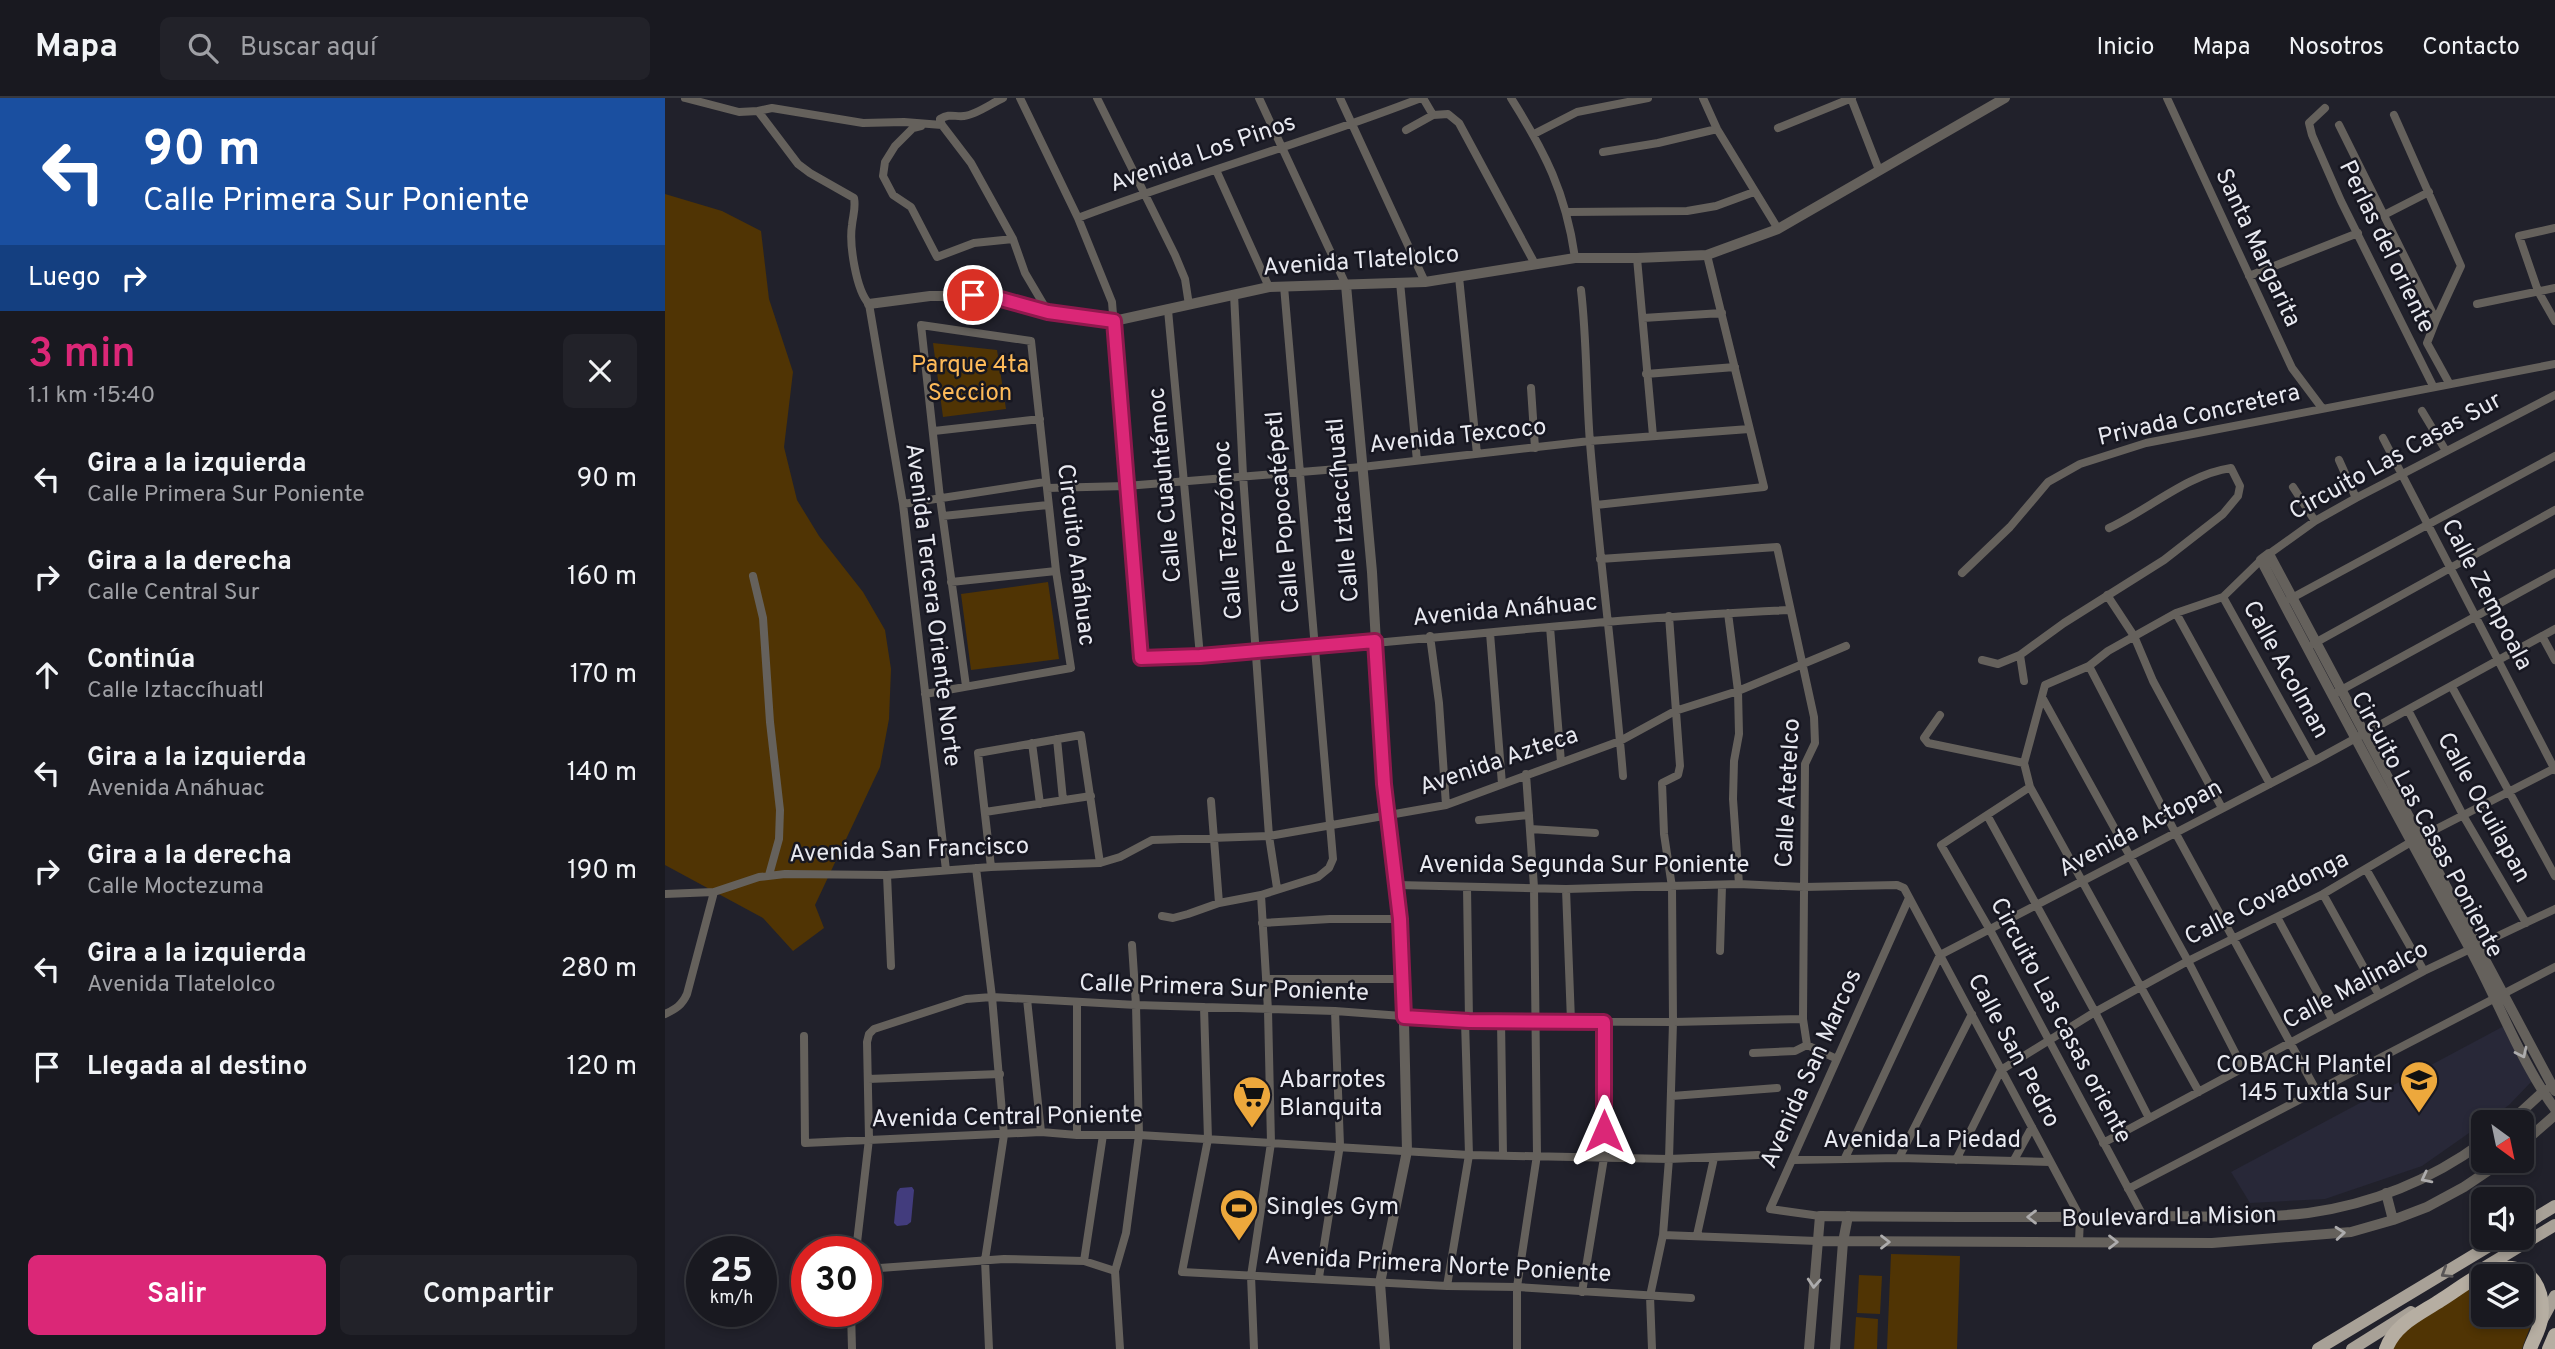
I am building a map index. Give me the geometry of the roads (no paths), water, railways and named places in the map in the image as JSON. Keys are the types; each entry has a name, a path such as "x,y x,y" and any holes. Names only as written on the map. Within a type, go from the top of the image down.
{"highway":[{"path":"2386,1349 2389,1340 2400,1326 2486,1272 2504,1267 2528,1274 2535,1280 2542,1297 2541,1320 2530,1349"},
{"path":"2549,1349 2555,1335"}],"main road":[{"path":"2534,1219 2555,1206"},
{"path":"2352,1349 2555,1225"},
{"path":"2318,1349 2482,1250"},
{"path":"2541,1320 2555,1296"}],"street":[{"path":"685,98 739,113 772,108 863,123 942,125"},
{"path":"772,98 772,108"},
{"path":"1003,98 964,116 953,114 940,118 942,125 963,150 1013,239 1025,273 1048,312"},
{"path":"1020,98 1078,218 1112,302 1126,486"},
{"path":"1097,98 1175,255 1185,279 1189,305"},
{"path":"1259,98 1346,285"},
{"path":"1340,98 1425,282"},
{"path":"1422,98 1433,115"},
{"name":"Avenida Los Pinos","path":"1078,218 1146,192 1353,124 1422,98"},
{"path":"1511,98 1534,134 1554,177 1567,212 1575,258"},
{"path":"1534,134 1577,112 1648,98"},
{"path":"1703,98 1717,129 1778,229"},
{"path":"1778,128 1851,98 1879,170"},
{"name":"Avenida Tlatelolco","path":"869,304 943,295 990,296 1048,312 1114,321 1269,287 1425,282 1575,258 1707,255 1778,229 1990,102 2005,98"},
{"name":"Santa Margarita","path":"2167,98 2292,368 2322,408"},
{"name":"Perlas del oriente","path":"2325,108 2309,123 2312,135 2433,386"},
{"path":"758,111 798,164 854,198 851,228 860,293 869,304"},
{"path":"1406,130 1433,115 1448,114 1459,123 1535,264"},
{"path":"2393,115 2461,266 2436,320"},
{"path":"924,125 913,128 895,146 885,162 883,176 893,195 911,207 937,257 974,243 1013,239"},
{"name":"Perlas del oriente","path":"2339,125 2436,320 2427,343 2449,383"},
{"path":"1603,152 1717,129"},
{"path":"1216,170 1269,287"},
{"path":"1567,212 1687,211 1716,206 1754,192"},
{"path":"2384,215 2429,192"},
{"path":"2555,228 2519,236 2538,291 2555,321"},
{"path":"2249,276 2358,233"},
{"path":"1596,505 1763,486 1707,255"},
{"path":"1637,258 1653,436"},
{"path":"1459,278 1476,454"},
{"path":"1400,282 1417,461"},
{"name":"Calle Iztaccíhuatl","path":"1346,285 1403,979 1407,1151 1380,1283 1385,1349"},
{"name":"Calle Popocatépetl","path":"1277,888 1318,877 1329,868 1333,859 1284,286"},
{"path":"2477,304 2555,288"},
{"path":"1581,290 1600,559 1609,622 1623,776"},
{"name":"Calle Tezozómoc","path":"1234,294 1243,475 1269,836 1277,888"},
{"name":"Avenida Tercera Oriente Norte","path":"869,304 903,505 946,870"},
{"name":"Calle Cuauhtémoc","path":"1168,310 1186,481 1200,656"},
{"path":"1643,318 1722,313"},
{"name":"Circuito Anáhuac","path":"921,326 1031,341 1056,571 1071,668 966,686 940,498 934,430 921,326"},
{"name":"Privada Concretera","path":"1962,572 2010,527 2048,482 2080,464 2145,443 2555,363"},
{"path":"1646,374 1735,367"},
{"path":"1531,388 1535,448"},
{"name":"Circuito Las Casas Sur","path":"2024,763 2045,685 2089,666 2108,651 2176,613 2223,597 2265,557 2315,521 2555,395"},
{"path":"2422,411 2446,451"},
{"path":"934,430 1040,419"},
{"name":"Avenida Texcoco","path":"903,505 1046,485 1126,486 1362,467 1590,440 1749,429"},
{"name":"Calle Zempoala","path":"2383,438 2555,769"},
{"path":"2288,600 2555,456"},
{"path":"2339,460 2356,498"},
{"path":"1982,660 1998,664 2020,654 2164,560 2223,514 2238,496 2240,486 2231,468 2219,470 2168,494 2109,528"},
{"name":"Avenida Anáhuac","path":"1126,486 1141,658 1257,652 1669,616 1789,610"},
{"path":"2293,487 2315,521"},
{"path":"943,516 1048,505"},
{"path":"2311,645 2555,510"},
{"name":"Calle Atetelco","path":"1600,559 1777,547 1814,717 1815,743 1805,764 1803,1019 1807,1045"},
{"name":"Circuito Las Casas Poniente","path":"2265,557 2499,994 2554,1085"},
{"path":"951,582 1056,571"},
{"path":"2336,692 2555,573"},
{"path":"753,576 764,618 770,722 780,810 779,839 769,876"},
{"path":"2107,595 2134,636 2153,681 2222,808"},
{"name":"Calle Acolman","path":"2223,597 2314,761"},
{"path":"1728,613 1738,691 1739,734 1734,761 1733,799 1739,884"},
{"path":"2176,613 2270,784"},
{"path":"1652,1349 1650,1296 1663,1236 1672,1096 1672,887 1664,834 1662,783 1678,775 1680,766 1669,616"},
{"path":"1549,627 1561,762"},
{"name":"Avenida Actopan","path":"1940,955 2314,761 2555,629"},
{"path":"1490,633 1502,784"},
{"path":"1430,636 1439,703 1446,805"},
{"path":"2542,636 2555,660"},
{"name":"Avenida Azteca","path":"1152,840 1269,836 1446,805 1620,741 1675,711 1738,691 1846,646"},
{"path":"2020,654 2024,681"},
{"path":"2089,666 2175,832 2315,1090"},
{"path":"925,694 966,686"},
{"path":"2452,687 2555,876"},
{"path":"2043,699 2188,961 2243,1068"},
{"name":"Calle Ocuilapan","path":"2408,710 2464,817 2526,923"},
{"path":"1940,715 1925,733 1924,738 1928,743 2024,763 2030,787 2199,1092"},
{"path":"991,867 978,753 1081,735 1101,863"},
{"path":"1056,739 1063,800"},
{"path":"1032,743 1040,804"},
{"name":"Calle Covadonga","path":"2001,1070 2095,1012 2188,961 2323,894 2416,840 2555,769"},
{"path":"1517,1349 1517,1287 1537,1155 1534,887 1526,774"},
{"path":"2030,787 1987,815 2035,907 2095,1012 2149,1118"},
{"path":"985,812 1091,796"},
{"path":"1211,801 1219,903"},
{"path":"1479,820 1529,815"},
{"name":"Circuito Las casas oriente","path":"1987,815 1941,845 1990,930 2143,1216"},
{"name":"Avenida Segunda Sur Poniente","path":"1530,829 1595,832"},
{"name":"Avenida San Francisco","path":"665,894 714,892 769,876 887,875 991,867 1101,863 1120,857 1152,840"},
{"path":"976,868 992,997 1004,1135 985,1260 989,1349"},
{"path":"2366,870 2424,971"},
{"path":"887,875 891,966"},
{"name":"Avenida Segunda Sur Poniente","path":"1397,885 1566,889 1739,884 1804,887 1897,885"},
{"name":"Calle San Pedro","path":"1897,885 1904,888 2080,1217"},
{"path":"1720,951 1722,886"},
{"path":"1447,1286 1469,1155 1467,887"},
{"path":"1162,916 1173,918 1219,903 1261,895 1277,888"},
{"path":"1566,889 1571,1021"},
{"path":"665,1014 684,1002 714,892"},
{"path":"2323,894 2379,995"},
{"path":"1254,1349 1251,1276 1271,1143 1268,1010 1261,895"},
{"name":"Avenida San Marcos","path":"1821,1216 1770,1209 1909,898"},
{"name":"Calle Malinalco","path":"2103,1143 2424,971 2555,909"},
{"path":"2277,917 2332,1020"},
{"path":"1262,923 1400,919"},
{"path":"1120,1349 1115,1271 1126,1233 1139,1135 1132,945"},
{"path":"1845,1158 1940,955"},
{"path":"2128,1189 2555,967"},
{"path":"1266,979 1403,979"},
{"name":"Circuito Las Casas Poniente","path":"2499,994 2543,1093 2555,1109"},
{"name":"Calle Primera Sur Poniente","path":"868,1079 867,1042 874,1028 953,1003 992,997 1136,1005 1335,1011 1467,1021 1673,1022 1803,1019"},
{"path":"1027,999 1041,1132"},
{"path":"1077,1002 1077,1135"},
{"path":"1204,1007 1208,1139"},
{"path":"1319,1278 1340,1145 1335,1011"},
{"path":"1899,1158 1972,1014"},
{"path":"1501,1020 1503,1155"},
{"path":"1582,1292 1604,1158 1604,1022"},
{"name":"Avenida Central Poniente","path":"804,1036 804,1143 1041,1132 1340,1145 1469,1155 1669,1159 1758,1155"},
{"path":"1753,1053 1795,1051 1807,1045 1837,1059"},
{"path":"1956,1160 2001,1070"},
{"path":"858,1236 869,1139 868,1079 1000,1074"},
{"path":"2524,1110 2554,1085"},
{"path":"1672,1096 1777,1088"},
{"path":"2534,1133 2555,1115"},
{"path":"2014,1160 2032,1127"},
{"path":"1084,1261 1103,1135"},
{"name":"Avenida Primera Norte Poniente","path":"1208,1139 1182,1272 1380,1283 1517,1287 1691,1298"},
{"name":"Boulevard La Mision","path":"1821,1216 2080,1217 2307,1213 2344,1206 2430,1177 2471,1150"},
{"path":"1697,1235 1714,1158"},
{"name":"Avenida La Piedad","path":"1793,1160 1899,1158 2050,1162"},
{"name":"Boulevard La Mision","path":"1817,1241 2212,1243 2351,1232 2427,1207 2485,1173"},
{"path":"2386,1193 2393,1220"},
{"path":"1809,1349 1821,1216"},
{"path":"1835,1349 1843,1242 1848,1216"},
{"path":"2079,1242 2080,1217"},
{"path":"1663,1236 1697,1235 1817,1241"},
{"path":"882,1268 985,1260 1084,1261 1115,1271"},
{"path":"851,1327 852,1349"}],"place":[{"name":"COBACH Plantel 145 Tuxtla Sur","path":"2419,1114"},
{"name":"Abarrotes Blanquita","path":"1252,1129"},
{"name":"Singles Gym","path":"1239,1242"}],"park label":[{"name":"Parque 4ta Seccion","path":"970,380"}]}
